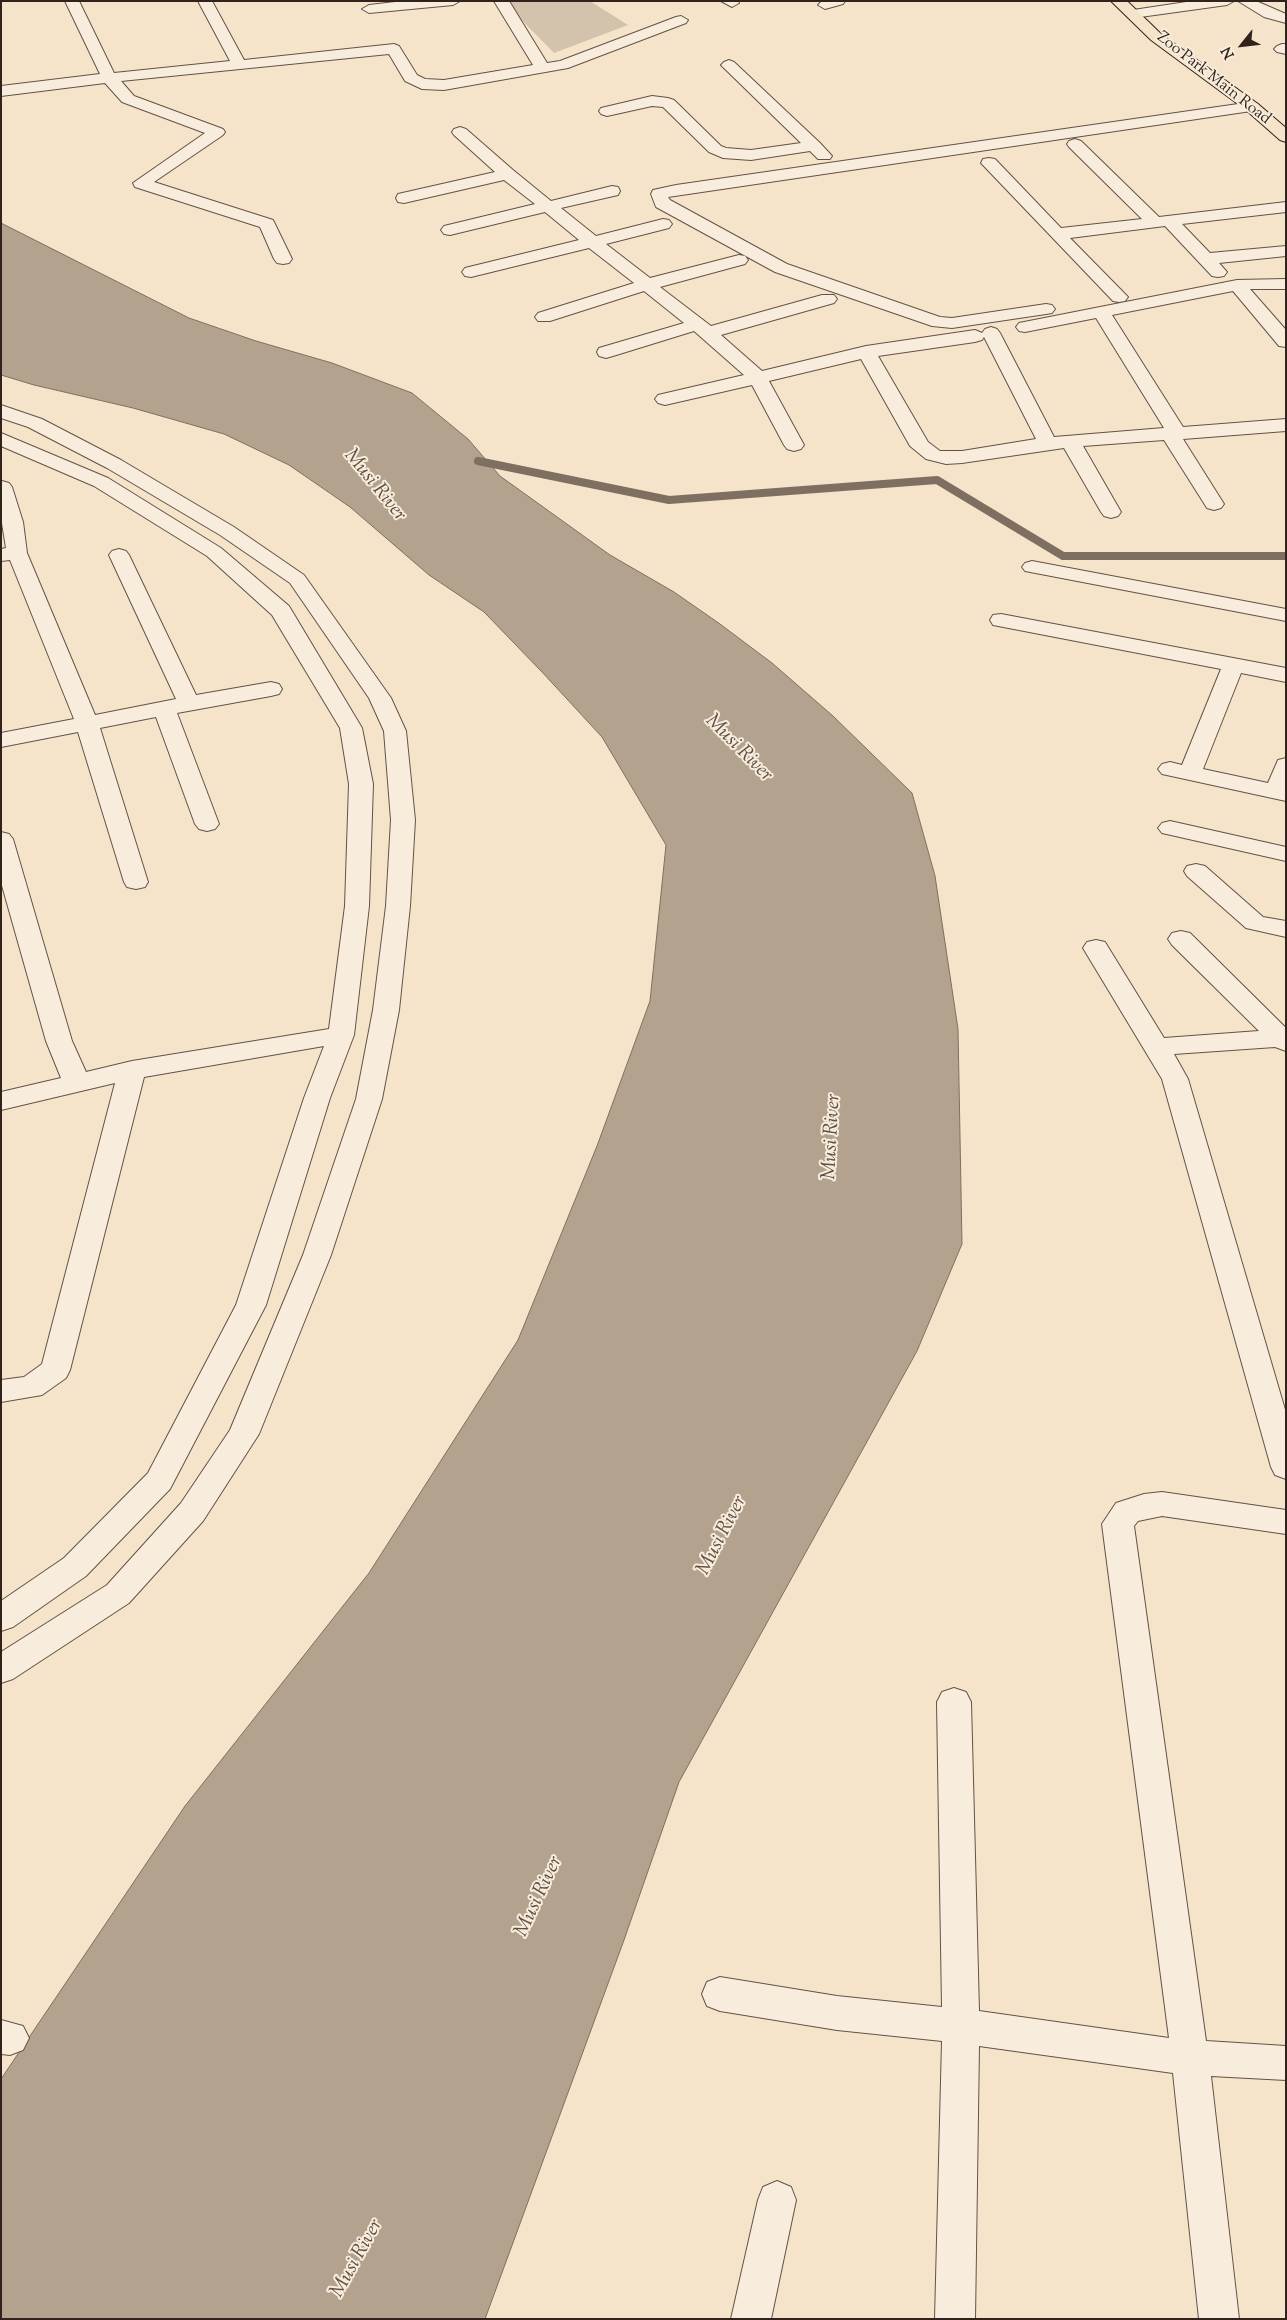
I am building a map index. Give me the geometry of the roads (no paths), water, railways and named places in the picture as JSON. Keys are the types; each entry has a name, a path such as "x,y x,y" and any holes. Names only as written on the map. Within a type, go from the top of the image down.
{"main road":[{"name":"Zoo Park Main Road","path":"1118,1 1156,37 1252,107 1286,137"}],"street":[{"path":"72,1 109,78 128,98 217,132 141,183 267,224 283,259"},
{"path":"205,1 240,66"},
{"path":"366,5 453,1"},
{"path":"501,1 542,68"},
{"path":"1132,14 1226,1"},
{"path":"1245,1 1269,14 1286,19"},
{"path":"366,5 411,78 422,84 444,85 563,65 681,20"},
{"path":"1,91 394,49"},
{"path":"729,65 836,167"},
{"path":"607,111 652,101 668,103 715,149 723,154 751,155 814,146"},
{"path":"1046,309 952,323 938,322 781,268 662,202 659,194 1252,107"},
{"path":"460,132 507,174 594,241 702,329 758,378 794,445"},
{"path":"1075,144 1205,259 1220,275"},
{"path":"989,163 1120,298"},
{"path":"404,198 507,174"},
{"path":"450,230 612,191"},
{"path":"1057,234 1286,207"},
{"path":"471,272 663,224"},
{"path":"1205,259 1286,251"},
{"path":"544,317 646,285 739,260"},
{"path":"665,399 866,352 990,334 1237,286 1266,283 1286,284"},
{"path":"1237,286 1286,342"},
{"path":"606,352 828,299"},
{"path":"1102,313 1214,504"},
{"path":"990,334 1048,443"},
{"path":"866,352 920,446 933,455 946,458 962,458 1048,443 1286,426"},
{"path":"1,411 35,423 114,464 227,531 297,580 380,698 396,731 403,820 398,906 386,1010 368,1099 317,1255 244,1434 192,1512 118,1594 1,1669"},
{"path":"1,439 100,482 214,552 281,610 351,728 361,784 357,906 341,1035 317,1098 251,1305 159,1481 74,1567 1,1618"},
{"path":"1072,442 1111,512"},
{"path":"2,487 13,522 9,554 87,723 136,882"},
{"path":"119,555 190,703"},
{"path":"1032,567 1286,615"},
{"path":"1000,620 1286,675"},
{"path":"1233,666 1180,771 1281,793 1286,765"},
{"path":"1,740 190,703 271,690"},
{"path":"164,709 207,824"},
{"path":"1170,828 1286,854"},
{"path":"1,839 59,1041 77,1083"},
{"path":"1196,871 1254,923 1286,929"},
{"path":"1181,939 1283,1041"},
{"path":"1096,948 1175,1079 1286,1467"},
{"path":"1,1101 132,1070 341,1035"},
{"path":"1157,1047 1283,1041"},
{"path":"1,1391 31,1387 54,1370 132,1070"},
{"path":"1219,2319 1190,2058 1118,1524 1127,1512 1144,1506 1162,1504 1286,1522"},
{"path":"954,1702 960,2026 955,2319"},
{"path":"720,1994 837,2013 960,2026 1190,2058 1286,2064"},
{"path":"751,2319 777,2200"}],"water":[{"name":"Musi River","path":"1,223 189,318 256,341 332,363 412,393 468,439 500,476 610,555 674,592 720,624 772,663 833,716 912,793 935,876 958,1029 962,1244 917,1351 679,1782 624,1940 485,2319 1,2319 1,2079 185,1806 369,1573 518,1340 597,1146 650,1001 666,845 602,737 542,672 484,612 429,575 350,507 289,465 224,434 133,408 34,385 1,375"}],"waterway":[{"path":"478,461 669,500 937,480 1063,556 1286,556"}]}
